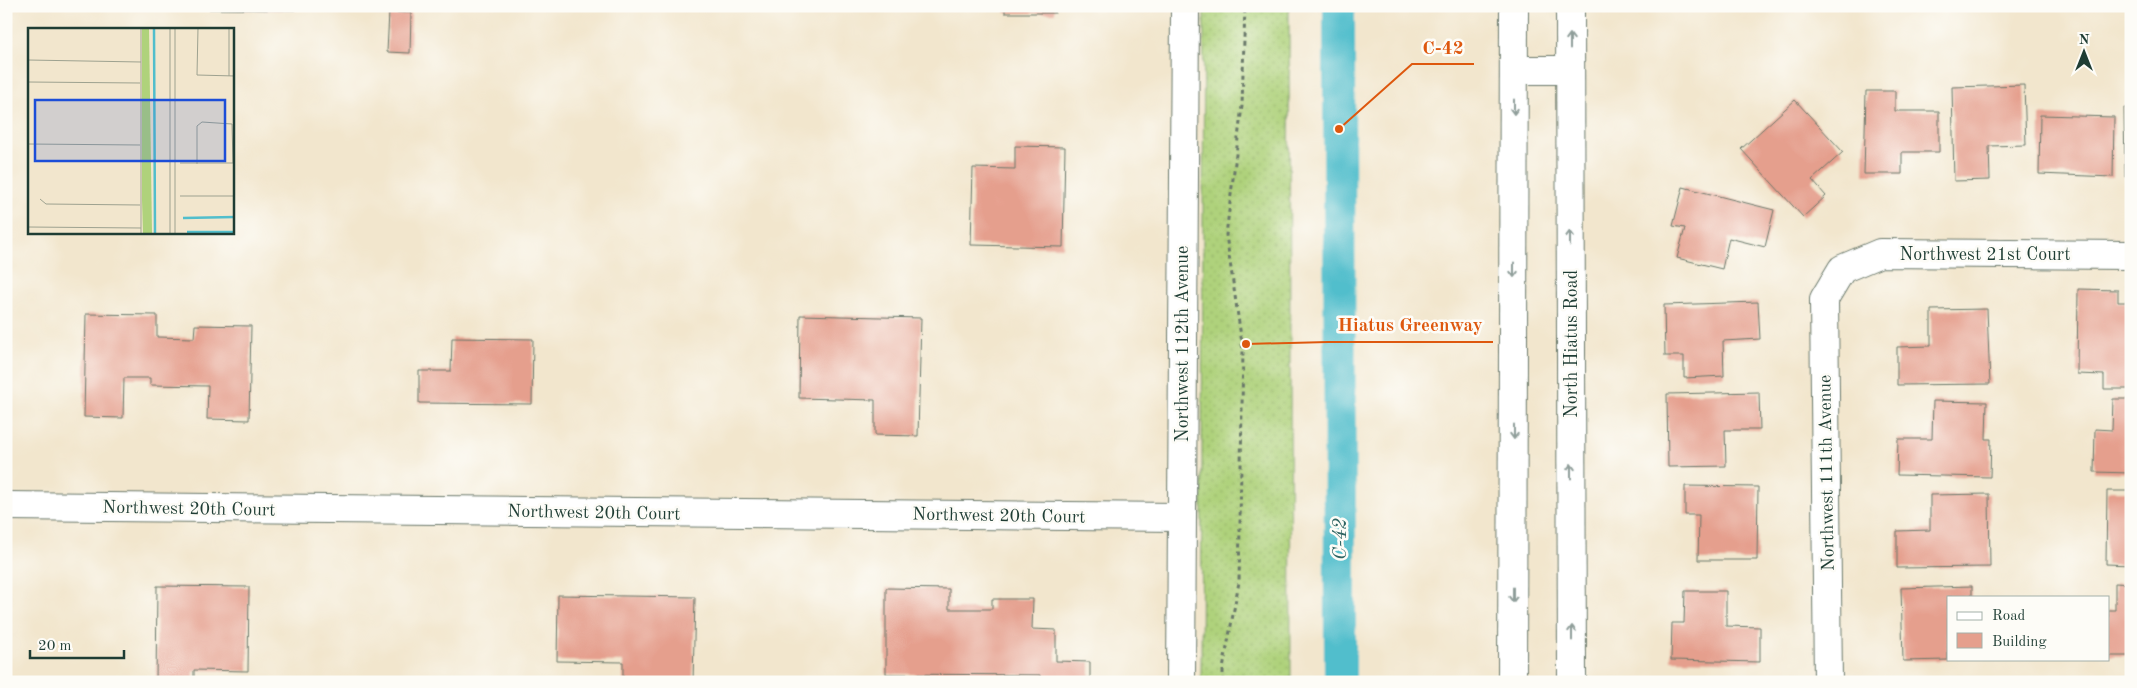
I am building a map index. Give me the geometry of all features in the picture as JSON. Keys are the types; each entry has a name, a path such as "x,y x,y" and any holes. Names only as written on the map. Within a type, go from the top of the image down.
{"street":[{"name":"Northwest 112th Avenue","path":"1181,682 1185,6"},
{"path":"1512,682 1514,6"},
{"name":"North Hiatus Road","path":"1570,6 1572,682"},
{"path":"1514,70 1570,70"},
{"name":"Northwest 21st Court","path":"1842,269 1880,254 2131,255"},
{"name":"Northwest 111th Avenue","path":"1828,682 1824,299 1842,269"},
{"name":"Northwest 20th Court","path":"6,506 1181,517"}],"path":[{"path":"1223,682 1223,669 1239,582 1243,350 1226,235 1242,106 1244,6"}],"green space":[{"path":"1204,6 1289,6 1291,682 1201,682"}],"building":[{"path":"189,6 295,6 295,10 189,9"},
{"path":"1005,6 1055,6 1055,13 1005,13"},
{"path":"389,12 411,13 410,53 387,52"},
{"path":"2024,85 2026,145 1989,146 1990,180 1954,181 1952,87"},
{"path":"1866,91 1895,91 1895,111 1939,111 1939,152 1902,152 1902,174 1864,174"},
{"path":"1795,100 1843,152 1812,180 1826,196 1803,217 1741,149"},
{"path":"2124,108 2131,108 2131,177 2125,177"},
{"path":"2040,115 2114,117 2113,177 2039,174"},
{"path":"1015,146 1065,147 1063,247 971,245 973,168 1015,169"},
{"path":"1683,187 1774,210 1765,247 1729,238 1722,269 1677,258 1685,228 1673,226"},
{"path":"2078,289 2118,290 2118,302 2131,302 2131,389 2104,389 2104,375 2077,374"},
{"path":"1758,302 1760,339 1723,341 1724,376 1684,378 1684,356 1665,356 1664,305"},
{"path":"1987,309 1990,384 1897,385 1897,347 1931,346 1931,310"},
{"path":"86,314 157,315 157,337 194,338 195,325 251,326 249,420 207,419 208,386 150,385 150,378 124,378 123,418 84,417"},
{"path":"800,315 921,318 918,436 875,435 875,400 799,398"},
{"path":"452,338 533,339 532,404 419,403 419,371 451,371"},
{"path":"1759,392 1760,430 1725,430 1726,466 1668,467 1667,394"},
{"path":"2113,399 2131,399 2131,473 2094,472 2095,429 2112,430"},
{"path":"1933,401 1987,402 1986,439 1991,439 1990,477 1897,475 1898,439 1932,439"},
{"path":"1685,486 1758,487 1757,560 1698,560 1699,515 1685,515"},
{"path":"2107,491 2131,491 2131,565 2106,564"},
{"path":"1989,494 1990,567 1897,568 1897,531 1930,530 1930,495"},
{"path":"2115,583 2131,584 2131,656 2110,656 2110,610 2115,610"},
{"path":"157,586 249,587 248,671 194,670 194,682 156,682"},
{"path":"1972,586 1972,596 1947,596 1948,660 1903,661 1901,588"},
{"path":"886,588 949,589 949,609 992,609 992,599 1033,599 1032,629 1056,630 1056,661 1090,662 1090,682 1040,682 1040,675 886,674"},
{"path":"1685,591 1726,591 1726,626 1760,627 1760,662 1671,660 1672,623 1684,623"},
{"path":"558,595 695,597 693,682 623,682 623,662 557,661"}],"waterway":[{"name":"C-42","path":"1339,6 1340,682"}],"place":[{"name":"C-42","path":"1339,129"},
{"name":"Hiatus Greenway","path":"1246,344"}]}
